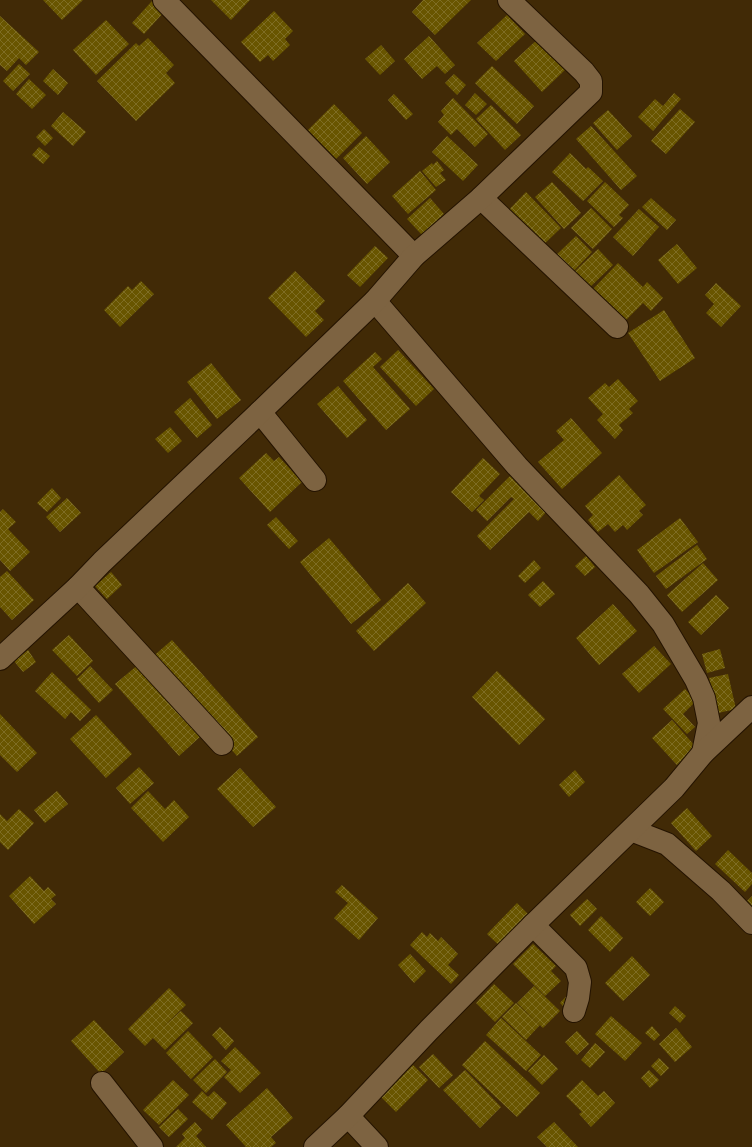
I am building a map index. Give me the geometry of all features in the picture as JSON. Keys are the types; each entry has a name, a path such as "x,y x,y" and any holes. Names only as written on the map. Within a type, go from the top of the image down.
{"street":[{"path":"164,0 414,256"},
{"path":"0,659 78,587 108,556 375,301 414,256 481,198 591,92 591,81 584,72 509,0"},
{"path":"481,198 617,327"},
{"path":"375,301 517,466 639,594 663,624 696,680 704,698 709,723 703,753"},
{"path":"260,412 315,480"},
{"path":"78,587 222,744"},
{"path":"316,1147 348,1116 429,1030 533,925 674,788 703,753 752,707"},
{"path":"631,830 666,844 721,891 752,923"},
{"path":"533,925 576,968 580,982 578,998 574,1011"},
{"path":"102,1083 152,1147"},
{"path":"348,1116 377,1147"}],"building":[{"path":"43,0 83,0 62,20"},
{"path":"211,0 250,0 231,20"},
{"path":"423,0 471,0 435,35 412,12"},
{"path":"152,1 164,12 144,34 132,23"},
{"path":"274,11 293,31 285,39 290,45 273,61 268,55 260,62 241,42"},
{"path":"507,15 525,34 496,61 477,43"},
{"path":"0,16 39,52 26,65 19,58 7,71 0,65"},
{"path":"106,20 129,44 96,75 73,50"},
{"path":"429,36 455,65 445,74 437,66 422,79 404,59"},
{"path":"148,38 174,65 166,73 175,83 136,121 97,81 136,43 139,46"},
{"path":"539,38 567,68 542,92 514,61"},
{"path":"381,45 395,61 380,75 365,59"},
{"path":"19,64 30,74 13,91 3,81"},
{"path":"492,66 534,106 517,124 475,83"},
{"path":"53,69 68,83 58,95 43,81"},
{"path":"454,74 466,85 457,95 445,83"},
{"path":"29,79 46,95 32,109 16,94"},
{"path":"475,93 487,104 476,115 465,105"},
{"path":"674,93 681,99 653,131 638,117 655,99 663,106"},
{"path":"394,94 413,114 406,120 388,100"},
{"path":"453,98 488,134 475,147 457,129 451,135 438,122 444,115 441,111"},
{"path":"334,104 362,133 336,159 308,130"},
{"path":"491,105 521,135 505,150 476,119"},
{"path":"680,109 695,122 666,154 651,141"},
{"path":"608,110 632,136 617,150 593,123"},
{"path":"63,112 86,132 73,146 51,126"},
{"path":"591,126 637,176 621,190 576,139"},
{"path":"44,129 53,138 45,146 36,137"},
{"path":"366,136 390,162 367,184 343,158"},
{"path":"447,136 478,165 463,181 432,152"},
{"path":"39,147 50,156 43,164 32,155"},
{"path":"570,153 586,169 588,167 603,181 583,201 552,172"},
{"path":"437,161 444,170 440,173 446,180 436,187 422,171"},
{"path":"420,171 436,190 408,214 392,196"},
{"path":"552,182 581,213 564,229 535,197"},
{"path":"605,182 629,205 619,215 623,218 614,227 587,201"},
{"path":"526,192 561,228 539,249 505,214"},
{"path":"430,198 444,214 422,235 407,219"},
{"path":"651,198 676,220 667,230 642,207"},
{"path":"591,208 612,229 593,249 571,228"},
{"path":"639,209 659,227 633,256 613,237"},
{"path":"576,236 592,252 570,275 553,258"},
{"path":"677,244 697,268 678,284 658,260"},
{"path":"375,246 388,258 360,287 347,275"},
{"path":"598,249 613,265 588,289 573,273"},
{"path":"618,263 643,287 647,282 663,298 651,311 643,303 625,321 593,289"},
{"path":"295,271 325,301 315,311 324,320 306,337 268,298"},
{"path":"141,281 154,294 120,327 104,310 128,286 132,290"},
{"path":"716,283 741,306 721,327 706,313 714,304 705,295"},
{"path":"664,310 695,358 660,381 628,333"},
{"path":"398,350 434,389 416,406 380,367"},
{"path":"375,352 382,359 373,367 410,409 386,430 343,381"},
{"path":"211,363 241,400 217,419 187,382"},
{"path":"618,379 638,401 629,409 633,413 619,425 623,430 615,439 597,420 603,414 588,398 605,383 609,387"},
{"path":"338,386 367,420 347,438 317,404"},
{"path":"190,398 212,425 197,438 174,412"},
{"path":"571,418 602,453 562,489 538,462 564,440 556,431"},
{"path":"170,427 182,441 168,453 155,439"},
{"path":"266,453 274,461 279,457 302,482 270,512 239,478"},
{"path":"483,458 500,474 479,496 484,500 472,512 451,492"},
{"path":"511,475 547,511 538,521 529,512 490,550 477,536 514,499 511,497 487,521 476,510"},
{"path":"619,475 646,505 639,511 643,515 627,530 623,525 615,532 608,524 598,532 588,520 593,515 585,506"},
{"path":"52,488 61,498 47,512 37,503"},
{"path":"67,498 81,513 60,532 46,517"},
{"path":"3,509 16,522 8,529 30,552 10,571 0,560 0,512"},
{"path":"276,517 298,541 289,549 267,525"},
{"path":"680,518 698,542 654,573 637,550"},
{"path":"329,538 381,600 351,624 300,562"},
{"path":"697,545 707,559 666,589 656,576"},
{"path":"586,556 595,567 585,576 575,566"},
{"path":"534,560 541,568 525,583 518,576"},
{"path":"703,563 718,580 682,612 667,595"},
{"path":"7,571 34,600 12,620 0,607 0,577"},
{"path":"111,572 122,585 107,599 95,586"},
{"path":"543,581 555,594 540,607 528,595"},
{"path":"408,583 426,603 374,651 356,631"},
{"path":"716,595 729,608 701,635 688,622"},
{"path":"613,604 637,631 599,665 576,638"},
{"path":"69,635 93,661 77,676 52,650"},
{"path":"172,640 258,737 237,756 150,659"},
{"path":"654,646 671,664 639,693 622,674"},
{"path":"720,649 725,668 707,673 702,654"},
{"path":"28,650 36,662 23,672 14,661"},
{"path":"139,664 202,735 179,756 115,684"},
{"path":"90,666 113,690 99,703 77,679"},
{"path":"497,671 545,719 519,745 472,697"},
{"path":"52,672 91,710 80,721 71,712 65,719 35,691"},
{"path":"728,674 736,709 718,713 709,678"},
{"path":"685,689 696,701 683,714 695,727 687,734 663,709"},
{"path":"0,714 37,753 17,772 0,755"},
{"path":"96,715 132,754 106,778 70,739"},
{"path":"672,720 696,747 677,765 652,738"},
{"path":"139,767 154,783 130,804 116,788"},
{"path":"240,768 276,807 253,827 217,789"},
{"path":"575,770 585,782 569,797 559,785"},
{"path":"57,791 68,804 45,823 34,810"},
{"path":"148,791 165,809 174,800 189,817 163,842 131,808"},
{"path":"687,808 712,836 696,851 671,823"},
{"path":"19,809 34,823 8,850 0,842 0,814 7,821"},
{"path":"728,850 752,873 752,884 745,892 715,864"},
{"path":"30,876 44,891 48,887 56,895 51,899 56,904 34,924 9,896"},
{"path":"342,885 378,918 359,940 334,918 348,903 335,892"},
{"path":"650,888 664,902 650,916 636,902"},
{"path":"752,896 752,907 747,901"},
{"path":"587,899 597,909 580,926 570,915"},
{"path":"517,903 533,919 503,949 487,934"},
{"path":"601,916 623,938 610,952 588,930"},
{"path":"422,932 427,937 430,933 438,941 441,937 458,954 448,965 459,975 451,984 410,945"},
{"path":"533,944 556,966 551,971 561,981 545,996 513,964"},
{"path":"410,954 426,971 414,983 398,965"},
{"path":"632,956 650,975 623,1001 605,983"},
{"path":"494,984 514,1003 495,1022 476,1003"},
{"path":"534,986 560,1011 543,1028 517,1003"},
{"path":"169,988 186,1005 162,1028 181,1011 193,1023 165,1050 153,1038 145,1046 128,1029"},
{"path":"570,992 565,1008 560,1003"},
{"path":"516,1003 540,1025 526,1040 502,1017"},
{"path":"675,1006 686,1016 680,1023 669,1013"},
{"path":"611,1016 642,1043 625,1061 595,1034"},
{"path":"501,1018 541,1055 526,1071 486,1035"},
{"path":"94,1020 124,1052 101,1074 71,1041"},
{"path":"652,1026 660,1035 654,1041 645,1033"},
{"path":"220,1027 234,1041 226,1050 212,1035"},
{"path":"676,1028 692,1047 675,1062 659,1044"},
{"path":"188,1031 213,1057 191,1079 166,1053"},
{"path":"577,1031 589,1044 577,1055 565,1042"},
{"path":"485,1041 540,1093 517,1117 462,1065"},
{"path":"595,1043 605,1052 590,1068 581,1060"},
{"path":"235,1047 261,1073 240,1093 224,1077 231,1070 221,1061"},
{"path":"433,1054 453,1075 439,1088 419,1067"},
{"path":"544,1055 558,1069 542,1085 528,1071"},
{"path":"659,1058 669,1068 661,1076 651,1066"},
{"path":"215,1059 227,1072 206,1093 193,1080"},
{"path":"413,1065 428,1080 396,1112 381,1097"},
{"path":"465,1070 501,1107 480,1128 443,1090"},
{"path":"649,1070 659,1080 650,1088 641,1078"},
{"path":"173,1080 189,1095 159,1125 143,1110"},
{"path":"582,1080 598,1096 604,1091 615,1103 591,1127 579,1114 582,1112 566,1096"},
{"path":"267,1088 293,1118 271,1137 276,1143 271,1147 246,1147 226,1125"},
{"path":"202,1091 208,1097 214,1091 227,1103 212,1120 192,1102"},
{"path":"178,1109 188,1119 169,1137 159,1127"},
{"path":"195,1122 202,1130 196,1136 206,1147 176,1147 185,1138 182,1134"},
{"path":"554,1122 578,1147 547,1147 537,1137"}]}
